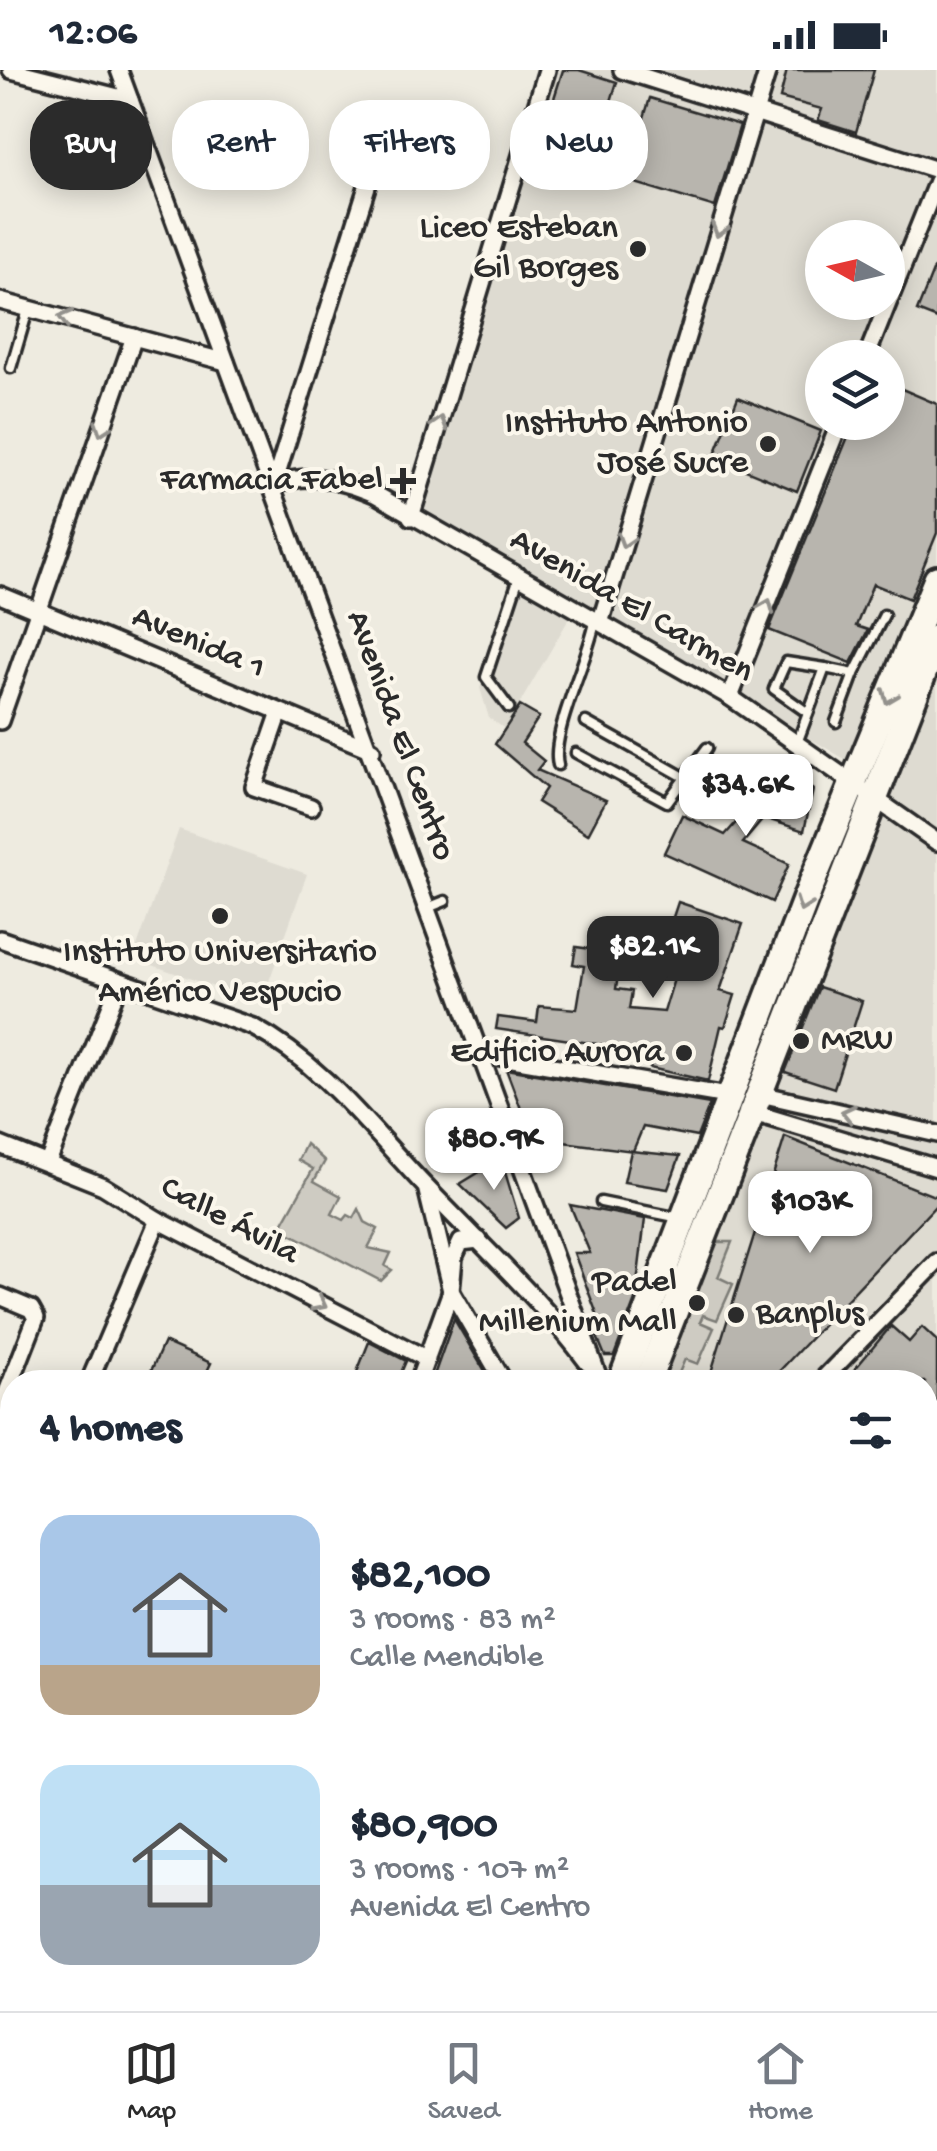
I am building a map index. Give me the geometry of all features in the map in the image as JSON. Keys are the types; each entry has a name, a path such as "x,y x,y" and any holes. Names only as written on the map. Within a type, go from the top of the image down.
{"main road":[{"path":"652,1370 937,579"},
{"path":"864,789 937,638"},
{"path":"619,1370 684,1219 748,1102"}],"street":[{"path":"12,70 130,100"},
{"name":"Avenida El Centro","path":"119,70 130,100"},
{"path":"412,516 548,70"},
{"path":"622,70 646,74 937,170"},
{"path":"598,619 768,70"},
{"name":"Avenida El Centro","path":"152,160 372,750 437,904 483,1054 567,1292 571,1326"},
{"path":"873,340 937,181"},
{"path":"274,484 366,190"},
{"path":"0,301 226,362"},
{"path":"0,721 134,337"},
{"path":"730,696 833,440"},
{"name":"Avenida El Carmen","path":"274,484 302,476 344,481 412,516 730,696 937,842"},
{"name":"Avenida 1","path":"0,595 372,750"},
{"path":"280,712 254,787 310,806"},
{"path":"0,939 253,1026 280,1041 345,1099 426,1188 571,1326 605,1370"},
{"path":"48,1162 120,982"},
{"path":"483,1054 937,1134"},
{"path":"748,1102 937,1168"},
{"name":"Calle Ávila","path":"0,1145 104,1186 158,1220 427,1359"},
{"path":"426,1188 450,1291 497,1370"},
{"path":"94,1370 158,1220"},
{"path":"423,1370 450,1291 457,1248 461,1242 479,1240"},
{"path":"832,1370 937,1262"},
{"path":"543,1303 562,1308 567,1292"},
{"path":"0,1296 34,1310 36,1318 16,1370"}],"lane":[{"path":"11,368 28,308"},
{"path":"509,708 486,677 520,576"},
{"path":"836,722 854,674 884,614"},
{"path":"558,766 555,743 586,664 598,619"},
{"path":"808,713 774,688 786,662 854,674"},
{"path":"797,742 826,668"},
{"path":"586,722 686,778"},
{"path":"576,753 663,802 670,800 707,748"},
{"path":"601,1202 684,1219"}],"shaded area":[{"path":"551,70 937,70 937,1370 657,1370 881,780 416,509 514,190 648,190 648,100 542,100"},
{"path":"517,587 570,617 505,729 489,718 480,688"},
{"name":"Instituto Universitario Américo Vespucio","path":"179,829 307,874 261,1004 133,958"},
{"path":"306,1144 325,1161 314,1181 341,1196 332,1214 344,1220 348,1215 354,1218 359,1209 365,1222 378,1229 368,1248 391,1253 385,1266 392,1270 381,1281 280,1228 313,1169 298,1160"},
{"name":"Padel Millenium Mall","path":"710,1242 732,1242 718,1277 733,1284 717,1320 703,1315 700,1322 714,1328 698,1364 685,1359 680,1370 662,1370"}],"building":[{"path":"563,70 579,70 617,82 611,100 553,100"},
{"path":"787,70 874,70 856,132 818,120 822,109 780,98"},
{"path":"650,98 740,125 715,207 648,187"},
{"path":"937,264 937,319 917,311"},
{"path":"905,390 937,404 937,533 910,599 873,584 856,626 868,630 851,663 769,630 847,440 905,440"},
{"name":"Instituto Antonio José Sucre","path":"738,397 805,424 805,440 817,440 797,491 714,457"},
{"path":"520,706 539,717 522,743 544,761 537,770 606,800 588,834 537,802 546,788 495,744"},
{"path":"786,766 813,790 804,831 764,818 743,843 789,864 772,902 664,853 682,815 725,835"},
{"path":"678,902 743,924 720,991 735,995 725,1027 721,1026 708,1081 650,1068 652,1060 629,1058 630,1053 603,1049 604,1045 496,1029 498,1017 537,1022 539,1006 577,1009 584,966 573,964 576,947 621,953 616,989 632,991 629,1009 664,1012 680,959 661,953"},
{"path":"819,987 862,1001 834,1088 785,1072"},
{"path":"506,1069 710,1104 697,1137 643,1127 633,1151 532,1138"},
{"path":"785,1137 937,1197 937,1204 780,1370 712,1370"},
{"path":"631,1151 680,1156 668,1189 624,1182"},
{"path":"501,1159 519,1218 506,1228 460,1184"},
{"path":"570,1205 645,1219 635,1300 614,1356 605,1356 596,1334 604,1333 574,1253 590,1253"},
{"path":"454,1319 484,1370 436,1370"},
{"path":"891,1326 909,1342 922,1327 937,1341 937,1370 854,1370"},
{"path":"164,1342 211,1363 208,1370 151,1370"},
{"path":"369,1342 406,1361 402,1370 358,1370"}],"place":[{"name":"Liceo Esteban Gil Borges","path":"638,249"},
{"name":"Instituto Antonio José Sucre","path":"768,444"},
{"name":"Farmacia Fabel","path":"403,481"},
{"name":"Instituto Universitario Américo Vespucio","path":"220,916"},
{"name":"MRW","path":"801,1041"},
{"name":"Edificio Aurora","path":"684,1053"},
{"name":"Padel Millenium Mall","path":"697,1303"},
{"name":"Banplus","path":"736,1315"}]}
